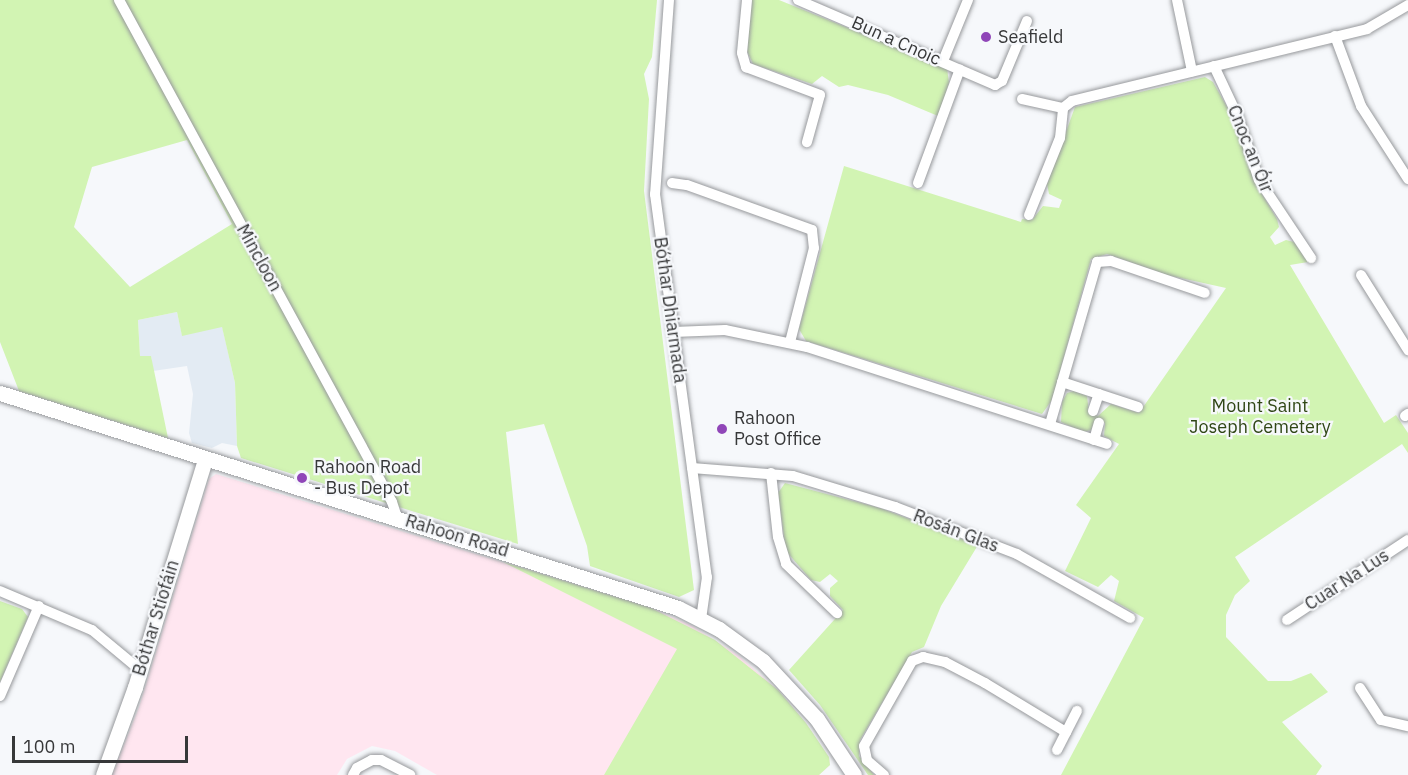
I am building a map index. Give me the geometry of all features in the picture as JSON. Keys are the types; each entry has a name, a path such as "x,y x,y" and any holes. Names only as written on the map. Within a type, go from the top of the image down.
{"street":[{"name":"Mincloon","path":"119,0 392,502 397,518"},
{"name":"Bóthar Dhiarmada","path":"669,0 654,167 673,332 707,577 701,619"},
{"path":"747,0 742,51 746,67 820,95 807,142"},
{"name":"Bun a Cnoic","path":"798,0 943,61 991,85 1002,81 1027,21"},
{"path":"943,61 968,0"},
{"path":"1177,0 1192,71"},
{"path":"1029,215 1060,138 1063,108 1072,101 1378,25 1408,5"},
{"path":"1335,36 1360,106 1408,179"},
{"name":"Cnoc an Óir","path":"1214,66 1238,117 1259,180 1311,258"},
{"name":"Bun a Cnoic","path":"918,183 960,69"},
{"path":"1022,99 1063,108"},
{"path":"672,183 687,184 812,230 814,248 790,342"},
{"path":"1050,424 1096,262 1111,261 1205,293"},
{"path":"1361,275 1408,350"},
{"path":"673,332 725,330 790,342 1107,444"},
{"path":"1062,382 1138,406"},
{"name":"Rahoon Road","path":"0,393 205,459 629,589 701,619 738,641 784,681 817,719 846,772"},
{"path":"1093,411 1099,394"},
{"path":"1094,440 1100,423"},
{"name":"Bóthar Stiofáin","path":"103,775 140,670 205,459"},
{"name":"Rosán Glas","path":"692,468 771,473 812,481 895,507 1017,554 1130,618"},
{"path":"771,473 778,537 786,564 837,613"},
{"name":"Cuar Na Lus","path":"1287,620 1408,540"},
{"path":"0,591 92,630 140,670"},
{"path":"0,696 39,606"},
{"path":"884,775 867,760 864,746 912,662 923,657 937,659 985,683 1066,732"},
{"path":"1360,688 1381,720 1408,726"},
{"path":"1057,750 1077,711"},
{"path":"353,775 363,763 372,760 381,760 410,775"}],"shaded area":[{"path":"177,312 182,335 222,326 235,383 237,446 222,443 212,448 192,443 189,433 193,394 187,366 153,371 151,356 140,356 138,320"},
{"path":"216,474 651,608 691,625 738,655 778,690 806,723 829,757 830,765 819,775 437,775 395,751 372,746 347,759 337,775 112,775 139,707 209,479"}],"green space":[{"path":"0,0 657,0 652,57 644,74 649,99 644,191 694,590 679,597 590,566 587,546 544,424 506,432 518,544 241,458 237,446 235,383 222,327 182,336 177,312 138,320 140,356 151,356 168,438 19,391 0,342","holes":["187,140 232,224 130,287 74,227 92,167"]},
{"path":"752,0 779,0 947,68 949,83 938,116 888,95 848,85 839,87 822,76 812,84 753,64 747,51"},
{"name":"Mount Saint Joseph Cemetery","path":"1205,77 1213,82 1231,114 1259,189 1277,219 1279,227 1270,237 1275,245 1286,240 1294,242 1308,262 1290,265 1384,423 1396,415 1408,433 1408,453 1402,444 1235,557 1250,581 1235,595 1226,615 1226,637 1268,681 1291,681 1311,673 1328,692 1282,722 1322,766 1316,775 1061,775 1144,618 1114,601 1119,581 1111,575 1098,587 1065,571 1091,518 1076,505 1119,444 1104,436 1105,423 1097,419 1091,430 1083,432 1061,422 1062,402 1067,393 1074,391 1087,396 1089,412 1098,416 1111,404 1139,413 1226,288 1167,275 1107,254 1091,259 1052,400 1042,414 806,341 799,329 844,166 1021,222 1022,219 1032,220 1043,206 1059,208 1062,200 1049,194 1047,184 1075,107"},
{"path":"785,483 880,508 978,545 941,606 924,647 912,652 860,740 859,756 874,775 868,775 820,705 789,670 843,610 830,596 830,588 838,581 830,574 820,582 811,580 786,551 778,493"},
{"path":"503,562 651,608 715,640 778,690 806,723 829,757 830,765 819,775 604,775 677,649"},
{"path":"0,601 22,609 28,617 0,682"}],"place":[{"name":"Seafield","path":"986,37"},
{"name":"Rahoon Post Office","path":"722,429"},
{"name":"Rahoon Road - Bus Depot","path":"302,478"}]}
